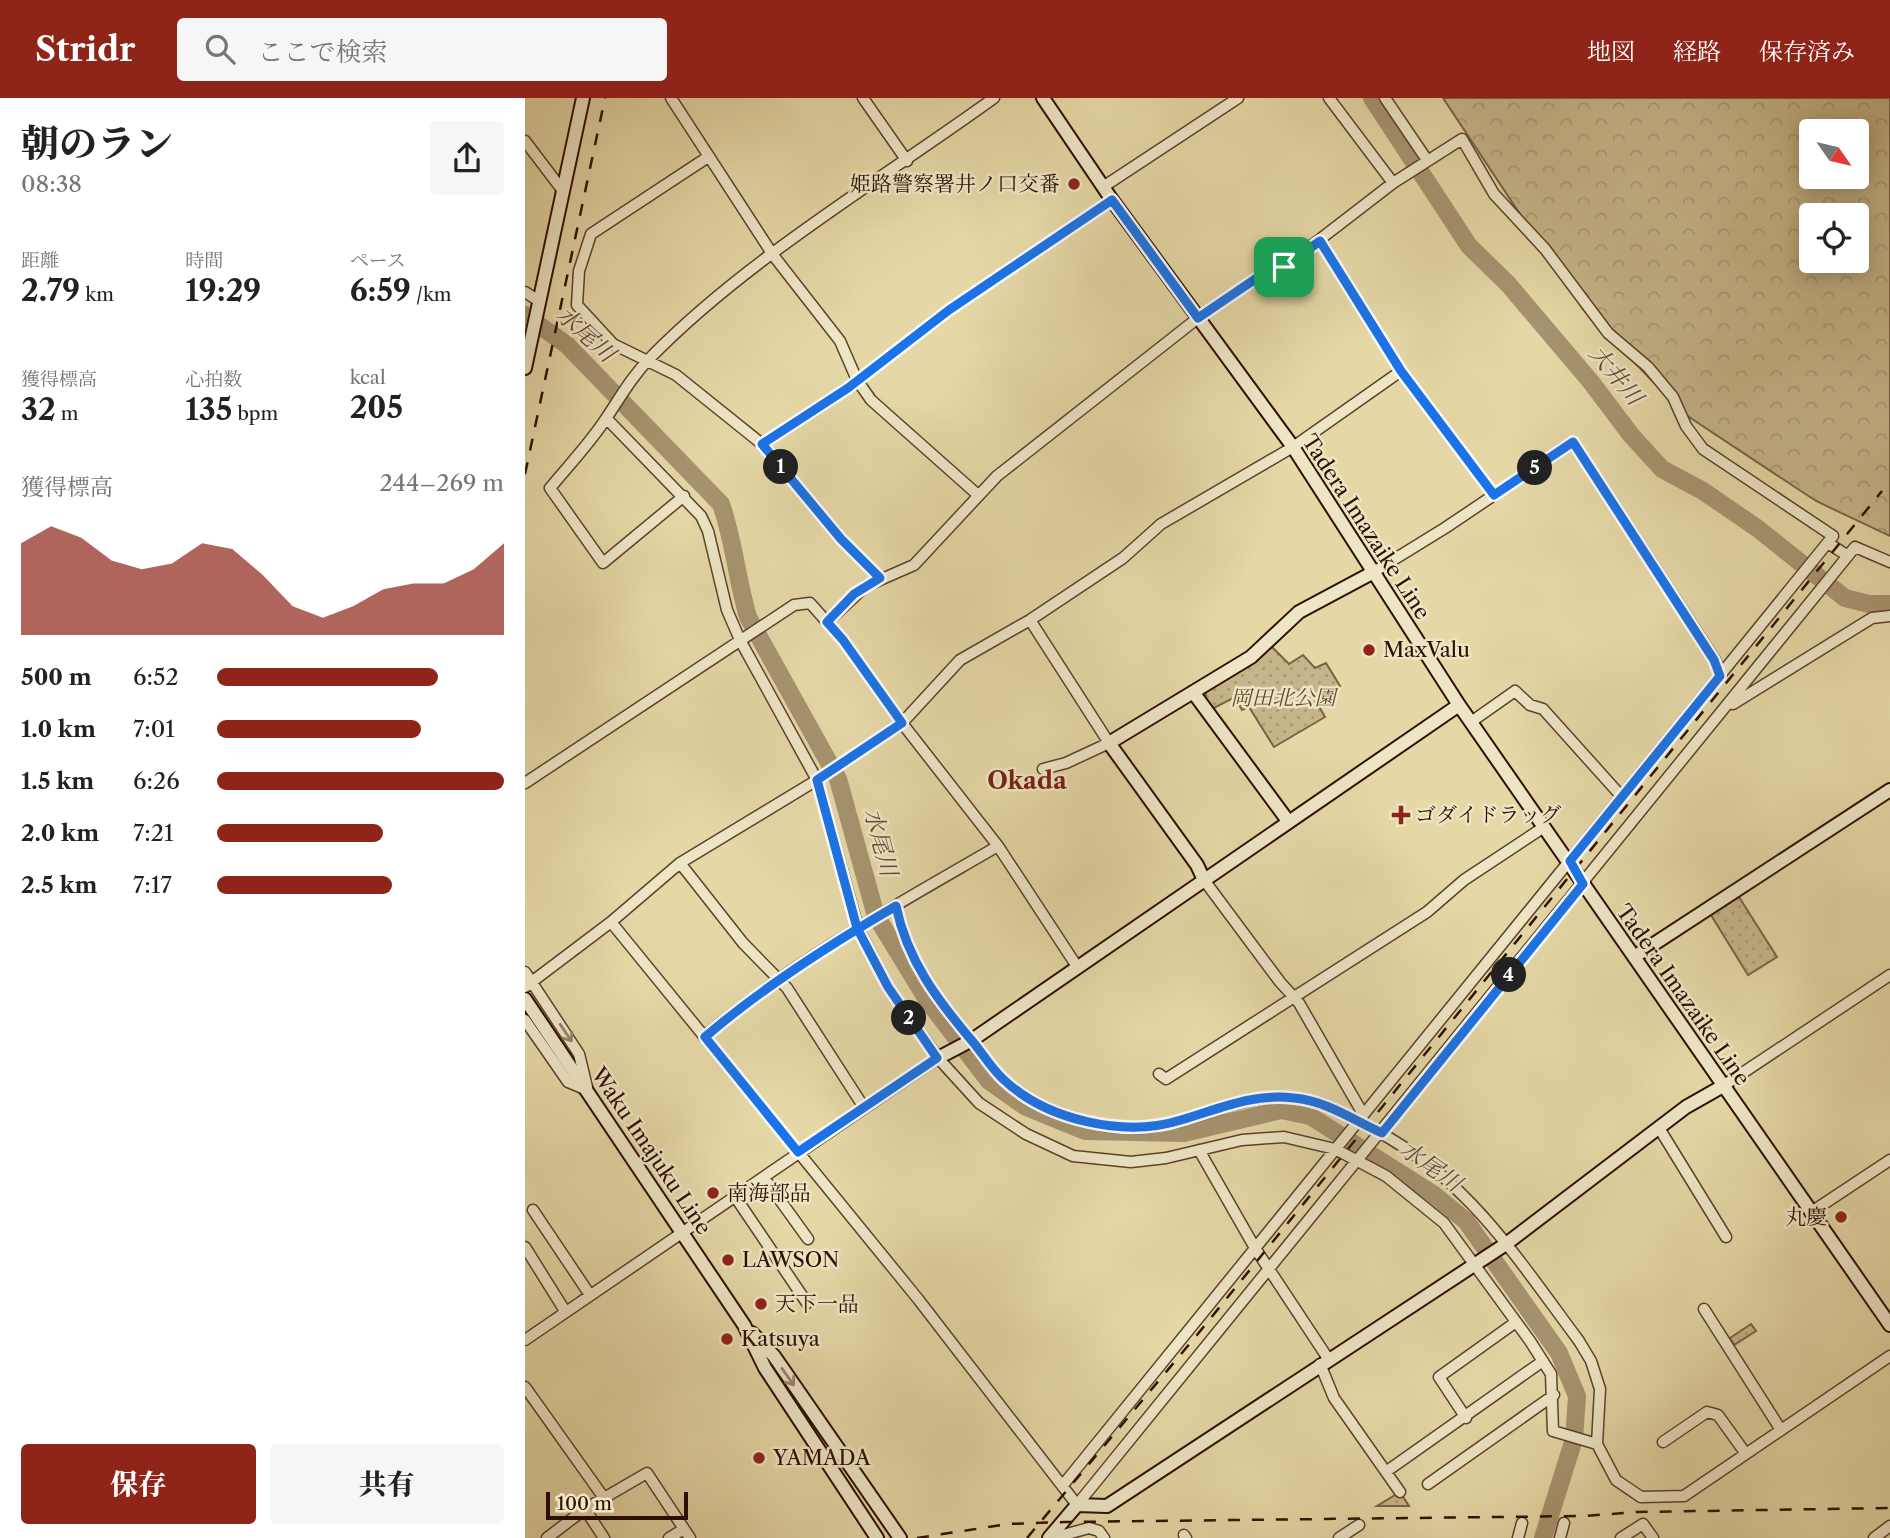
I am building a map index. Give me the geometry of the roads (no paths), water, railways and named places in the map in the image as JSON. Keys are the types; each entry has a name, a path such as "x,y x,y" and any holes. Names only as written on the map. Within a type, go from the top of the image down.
{"main road":[{"path":"525,368 527,346 583,98"},
{"name":"Tadera Imazaike Line","path":"1043,98 1112,200 1293,447 1371,573 1459,705 1890,1325"},
{"path":"1204,880 1197,865 1109,743 1251,657 1300,612 1371,573"},
{"path":"1193,692 1288,821"},
{"path":"937,1058 972,1040 1459,705"},
{"path":"1634,957 1890,790"},
{"name":"Waku Imajuku Line","path":"525,999 744,1325 765,1368 877,1538"},
{"path":"1051,1538 1077,1505 1107,1506 1506,1244 1659,1128 1723,1086"},
{"name":"Waku Imajuku Line","path":"744,1325 774,1356 899,1538"}],"street":[{"path":"671,98 773,254 840,341 857,380 871,400 978,495"},
{"path":"863,98 907,161"},
{"path":"684,496 603,564 551,488 607,419 625,388 648,359 696,313 773,254 995,98"},
{"path":"1103,187 1238,98"},
{"path":"1329,98 1393,183"},
{"path":"1385,98 1427,160"},
{"path":"827,622 854,594 880,578 914,565 997,476 1198,318 1270,269 1284,267 1320,241 1324,233 1405,174 1462,139 1494,194 1545,249 1608,333 1648,367 1673,397 1686,426 1703,449 1833,536 1063,1485"},
{"path":"525,141 563,191"},
{"path":"708,157 591,234 579,271 577,305 613,344 676,375 762,444 841,539 880,578"},
{"path":"762,444 857,380 949,310 1112,200"},
{"path":"1320,241 1401,371 1494,495"},
{"path":"525,292 539,301"},
{"path":"528,984 611,922 680,863 817,780 902,723 961,660 1030,620 1123,558 1161,524 1293,447 1401,371"},
{"path":"607,419 701,516 708,531 727,610 740,640 817,780 857,928 888,987 937,1058 979,1103 1026,1134 1073,1156 1131,1162 1242,1140 1284,1138 1335,1149 1386,1176 1444,1223 1543,1361 1551,1374 1554,1395 1553,1431 1597,1444"},
{"path":"1371,573 1573,442 1714,660 1720,676"},
{"path":"1828,543 1848,556"},
{"path":"611,922 798,1152 1077,1505 1382,1133 1848,556 1855,548 1890,562"},
{"path":"525,783 770,620 794,605 810,603 843,640 902,723 998,846 1078,968"},
{"path":"1726,709 1872,618 1890,617"},
{"path":"1030,620 1109,743 1043,769"},
{"path":"1471,722 1515,691 1531,705 1543,709 1622,797"},
{"path":"1159,1074 1166,1079 1427,912 1464,880 1544,827"},
{"path":"705,1037 747,1000 857,928 998,846"},
{"path":"680,863 743,943 780,979 863,1106"},
{"path":"1204,880 1300,1003 1361,1118"},
{"path":"896,906 901,929 919,970 946,1011 1003,1079 1028,1099 1048,1109 1101,1124 1148,1127 1180,1121 1229,1103 1264,1097 1317,1102 1361,1118 1447,1178 1468,1197 1506,1244 1591,1362 1600,1389 1597,1444 1616,1480 1641,1497 1684,1496 1890,1356"},
{"path":"525,972 528,984 579,1054 588,1090"},
{"path":"1723,1086 1890,975"},
{"path":"525,1020 568,1082 588,1090"},
{"path":"525,1339 736,1198 863,1106 937,1058"},
{"path":"1659,1128 1727,1237"},
{"path":"1199,1150 1324,1362 1334,1398 1400,1492"},
{"path":"1810,1213 1890,1160"},
{"path":"764,1178 808,1239"},
{"path":"736,1198 807,1303"},
{"path":"533,1210 590,1295"},
{"path":"525,1247 565,1311"},
{"path":"1704,1308 1781,1430"},
{"path":"1466,1418 1439,1377 1515,1322"},
{"path":"1387,1471 1466,1418 1543,1361"},
{"path":"525,1387 604,1498"},
{"path":"1428,1484 1554,1395"},
{"path":"1663,1442 1707,1412 1719,1415 1746,1454"},
{"path":"547,1538 585,1509 647,1473 687,1533 669,1538"},
{"path":"585,1509 604,1538"},
{"path":"1518,1538 1522,1523"},
{"path":"1560,1538 1565,1523"},
{"path":"1621,1538 1643,1524 1653,1538"},
{"path":"1339,1538 1359,1525"},
{"path":"1874,1538 1890,1527"},
{"path":"1051,1538 1089,1528 1100,1531 1104,1538"}],"waterway":[{"name":"大井川","path":"1372,98 1469,246 1508,284 1662,469 1703,491 1757,528 1845,598 1869,604 1890,604"},
{"name":"水尾川","path":"525,315 567,345 721,504 748,617 838,779 876,916 928,1001 989,1081 1026,1107 1085,1131 1184,1133 1281,1110 1310,1116 1433,1194 1466,1221 1559,1353 1577,1396 1574,1439 1543,1538"}],"railway":[{"path":"525,474 605,98"},
{"path":"1027,1538 1197,1335 1882,491"},
{"path":"917,1538 1008,1524 1064,1522 1584,1516 1637,1512 1890,1508"}],"place":[{"name":"姫路警察署井ノ口交番","path":"1074,184"},
{"name":"MaxValu","path":"1369,650"},
{"name":"ゴダイドラッグ","path":"1401,815"},
{"name":"南海部品","path":"713,1193"},
{"name":"丸慶","path":"1841,1217"},
{"name":"LAWSON","path":"728,1260"},
{"name":"天下一品","path":"761,1304"},
{"name":"Katsuya","path":"727,1339"},
{"name":"YAMADA","path":"759,1458"}],"district":[{"name":"Okada","path":"1027,781"}],"park label":[{"name":"岡田北公園","path":"1283,698"}]}
